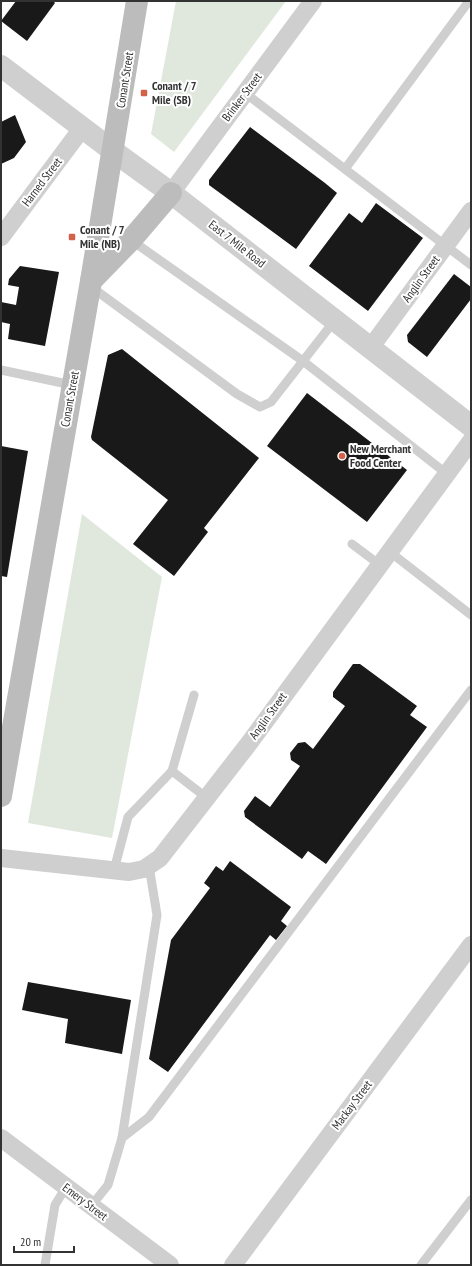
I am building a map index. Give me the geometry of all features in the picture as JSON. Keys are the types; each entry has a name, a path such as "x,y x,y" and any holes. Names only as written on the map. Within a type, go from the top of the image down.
{"main road":[{"name":"Conant Street","path":"1,796 113,151 134,6"},
{"path":"90,284 132,240 171,193"}],"street":[{"name":"Brinker Street","path":"171,193 313,1"},
{"name":"East 7 Mile Road","path":"1,66 171,193 471,426"},
{"name":"Harned Street","path":"1,237 83,128"},
{"name":"Anglin Street","path":"371,347 471,211"},
{"name":"Anglin Street","path":"1,858 129,872 144,869 160,858 471,441"},
{"name":"Mackay Street","path":"233,1265 471,945"},
{"name":"Emery Street","path":"1,1138 170,1265"}],"lane":[{"path":"345,169 469,1"},
{"path":"245,93 471,265"},
{"path":"132,240 303,361 447,474"},
{"path":"90,284 237,394 260,407 272,402 335,320"},
{"path":"1,370 72,385"},
{"path":"352,544 385,558 471,615"},
{"path":"122,1138 149,1117 471,690"},
{"path":"114,870 128,817 172,771 194,695"},
{"path":"172,771 206,798"},
{"path":"91,1206 108,1185 122,1138 157,915 149,866"},
{"path":"45,1265 55,1205 66,1188"},
{"path":"421,1265 471,1200"}],"shaded area":[{"path":"176,1 286,1 174,152 151,134"},
{"path":"82,514 162,577 112,838 28,823"}],"building":[{"path":"16,1 53,1 55,3 27,41 1,21"},
{"path":"15,115 26,142 14,158 1,164 1,122"},
{"path":"250,127 337,193 296,249 209,185 209,180"},
{"path":"376,203 423,238 368,311 309,266 349,213 362,223"},
{"path":"20,266 59,272 45,346 8,339 10,324 1,322 1,302 16,305 19,287 8,285 9,279"},
{"path":"454,274 471,287 471,299 427,357 408,342 407,335"},
{"path":"122,349 259,458 204,528 208,532 174,576 133,544 168,500 92,440 91,437 108,355"},
{"path":"307,393 407,470 367,522 267,446"},
{"path":"1,446 28,451 7,577 1,576"},
{"path":"353,664 360,664 417,706 410,715 427,727 326,864 308,851 302,859 245,817 244,811 255,796 270,807 300,766 291,760 290,753 298,743 305,742 313,749 345,706 333,697 333,692"},
{"path":"230,861 291,907 281,921 287,926 276,940 270,935 168,1072 149,1059 171,940 210,888 204,883 216,866 223,871"},
{"path":"28,982 131,1000 122,1054 65,1043 68,1019 22,1010"}],"place":[{"name":"Conant / 7 Mile (SB)","path":"144,93"},
{"name":"Conant / 7 Mile (NB)","path":"72,237"},
{"name":"New Merchant Food Center","path":"342,456"}]}
